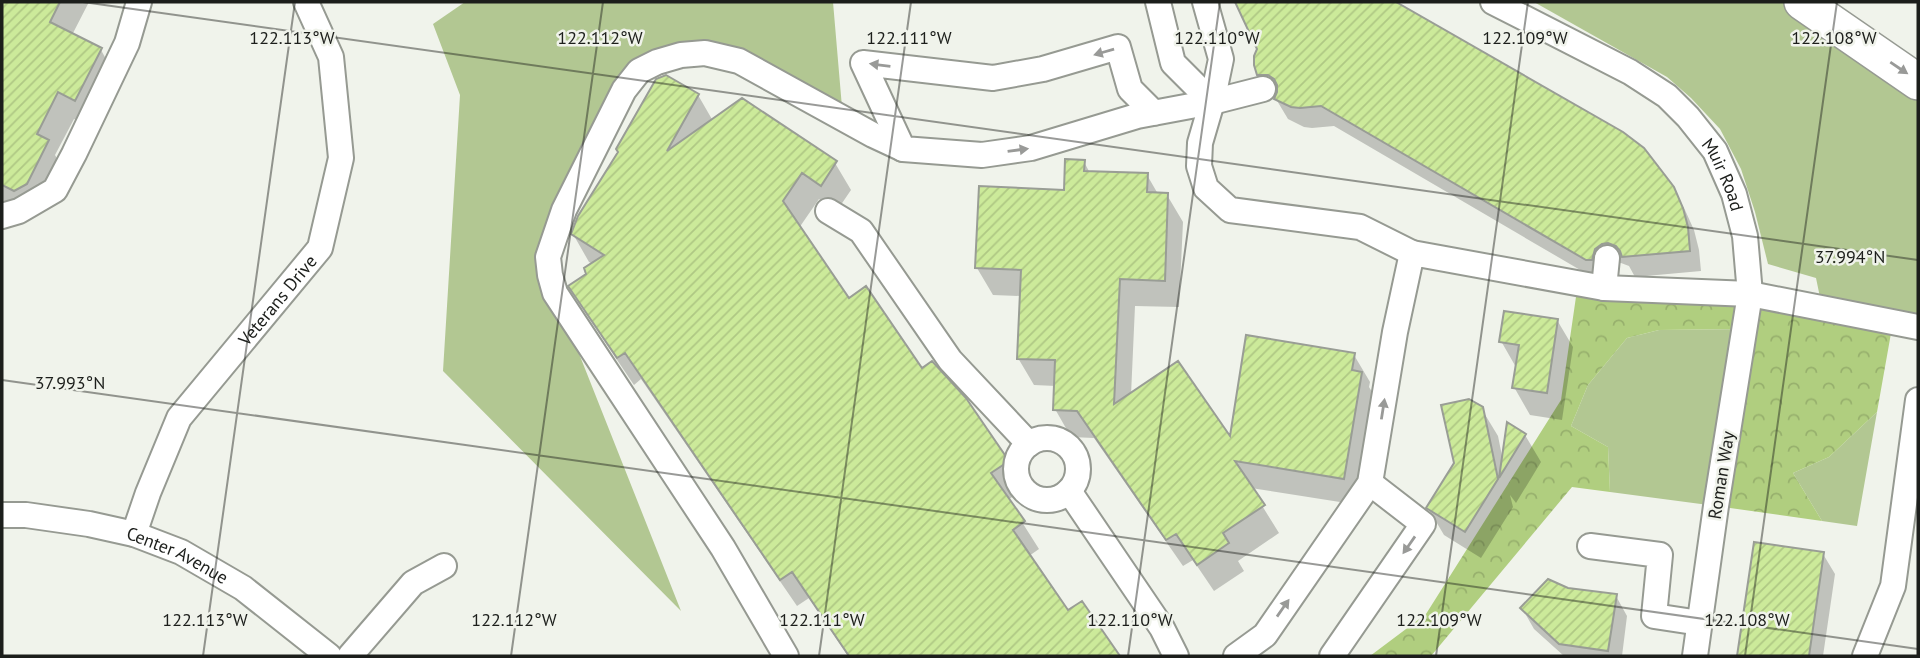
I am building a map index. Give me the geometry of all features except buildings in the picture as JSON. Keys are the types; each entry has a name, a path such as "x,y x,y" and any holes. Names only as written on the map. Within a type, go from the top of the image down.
{"highway":[{"path":"1802,2 1918,82"}],"street":[{"path":"2,216 19,211 55,190 127,43 139,2"},
{"name":"Veterans Drive","path":"134,534 179,418 320,248 341,158 331,57 306,2"},
{"path":"1158,2 1173,63 1207,90"},
{"path":"1172,2 1207,90"},
{"path":"1189,2 1207,90"},
{"path":"1205,2 1221,59 1207,90 1199,166 1206,188 1230,210 1360,227 1412,253 1604,288 1750,294 1918,327"},
{"name":"Muir Road","path":"1493,2 1630,72 1667,96 1688,117 1715,151 1734,194 1745,236 1750,294"},
{"path":"903,149 863,63 993,78 1043,69 1118,47 1130,89 1154,113"},
{"path":"786,656 723,548 555,293 550,275 548,257 564,210 624,90 639,71 681,55 705,52 739,61 903,149 982,155 1031,148 1154,113 1207,90 1263,89"},
{"path":"828,211 861,231 950,360 1029,444"},
{"path":"1236,656 1260,645 1370,483 1395,332 1412,253"},
{"path":"1604,288 1607,258"},
{"name":"Roman Way","path":"1695,656 1750,294"},
{"path":"1865,656 1893,586 1918,400"},
{"path":"1048,438 1058,440 1074,453 1078,473 1069,491 1051,500 1040,499 1023,488 1016,470 1022,451 1029,444 1048,438"},
{"path":"1332,656 1423,524 1370,483"},
{"path":"1069,491 1162,628 1176,656"},
{"name":"Center Avenue","path":"2,515 26,515 89,524 134,534 181,552 243,588 329,656"},
{"path":"1590,546 1660,555 1654,616 1700,622"},
{"path":"349,656 413,583 444,566"}],"green space":[{"path":"465,2 833,2 843,119 739,61 639,71 564,210 555,293 681,611 443,371 460,95 433,24"},
{"path":"1534,2 1802,2 1918,82 1918,327 1822,307 1816,278 1768,264 1741,169 1720,129 1667,77"},
{"path":"1578,283 1893,322 1877,412 1829,457 1793,473 1822,521 1716,506 1743,329 1659,330 1627,338 1588,385 1571,426 1608,447 1610,492 1572,487 1431,656 1370,656 1426,614 1561,400"},
{"path":"1744,329 1716,506 1610,492 1608,447 1571,426 1588,385 1627,338 1659,330"},
{"path":"1877,412 1857,526 1822,521 1793,473 1829,457"}]}
